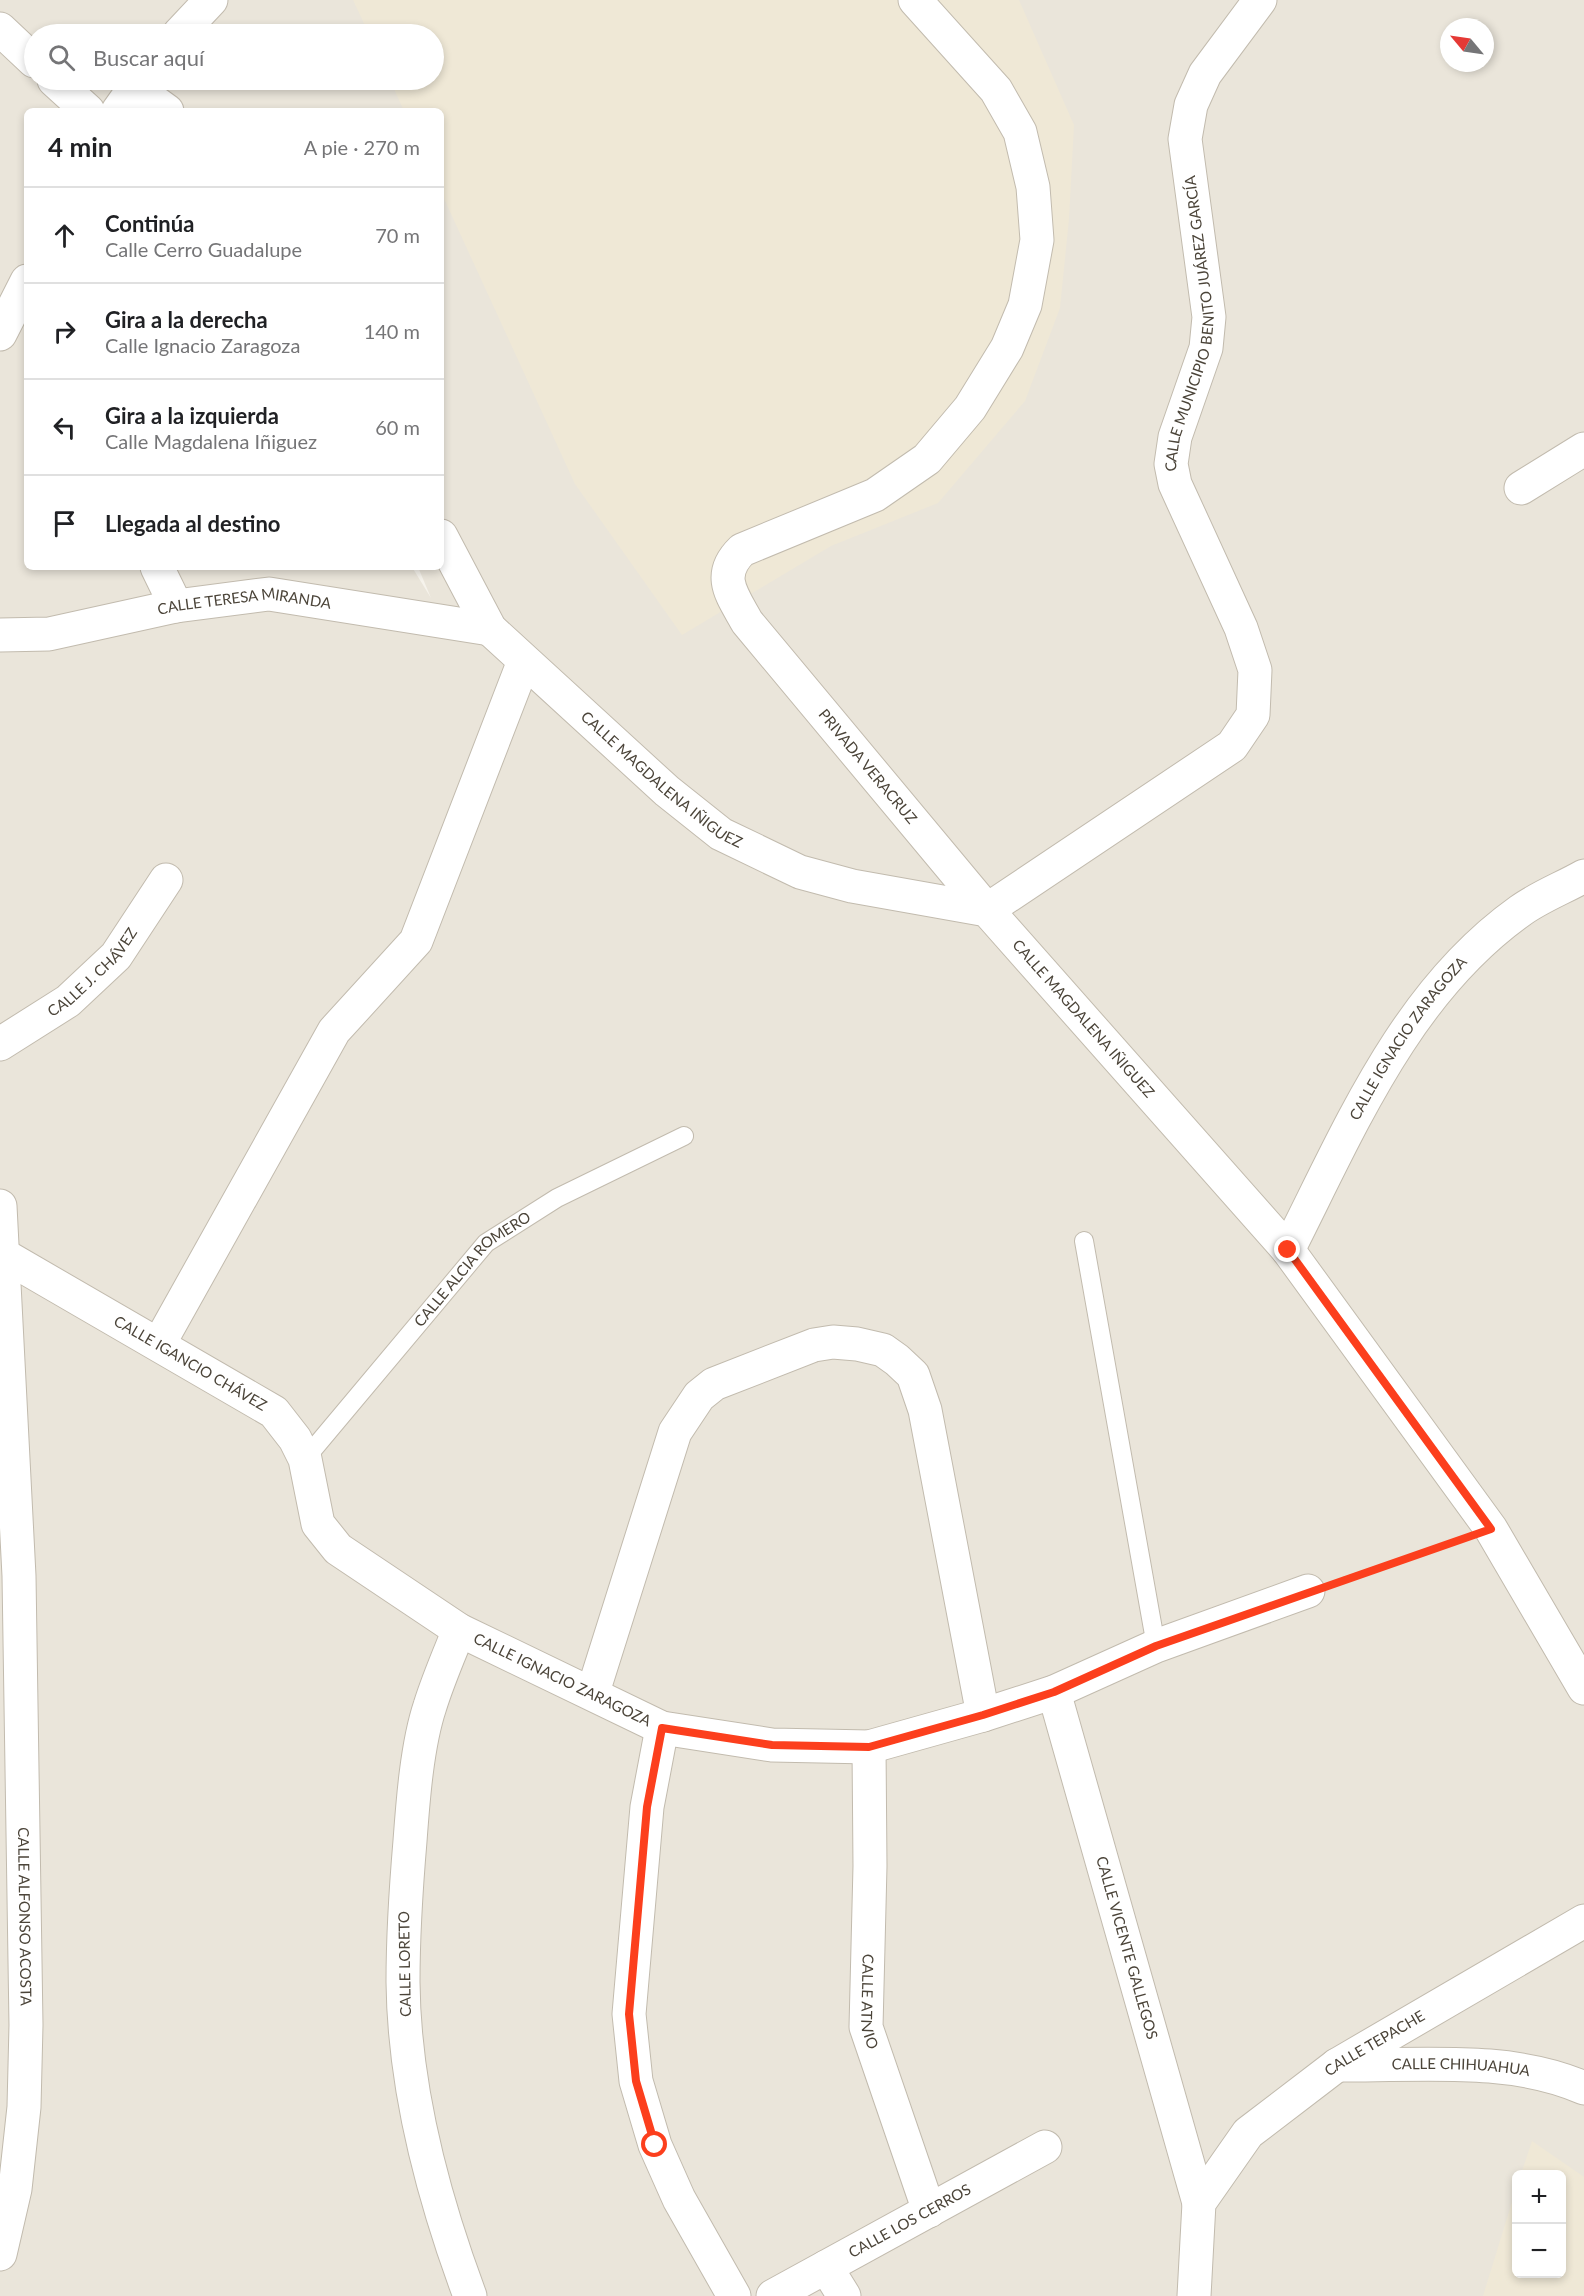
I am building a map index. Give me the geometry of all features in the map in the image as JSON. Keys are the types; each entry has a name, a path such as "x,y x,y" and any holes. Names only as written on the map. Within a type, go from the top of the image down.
{"street":[{"path":"188,24 211,0"},
{"name":"PRIVADA VERACRUZ","path":"915,0 996,90 1020,132 1033,187 1038,240 1025,305 1007,348 970,408 927,459 875,495 742,550 734,558 726,579 747,622 987,910"},
{"name":"CALLE MUNICIPIO BENITO JUÁREZ GARCÍA","path":"987,910 1232,746 1253,715 1255,670 1241,628 1175,484 1171,464 1175,436 1206,348 1209,317 1185,139 1191,105 1205,74 1260,0"},
{"path":"0,29 24,52"},
{"path":"65,90 85,108"},
{"path":"130,93 161,108"},
{"path":"0,334 24,287"},
{"path":"1521,488 1584,449"},
{"name":"CALLE MAGDALENA IÑIGUEZ","path":"444,542 490,629 667,792 721,834 755,853 800,872 852,886 987,910 1288,1250 1491,1529 1584,1688"},
{"path":"158,570 176,606"},
{"name":"CALLE TERESA MIRANDA","path":"0,635 49,634 176,606 269,594 490,629"},
{"path":"159,1344 334,1031 416,941 524,660"},
{"name":"CALLE IGNACIO ZARAGOZA","path":"1288,1250 1363,1103 1396,1045 1436,988 1475,947 1521,910 1584,876"},
{"name":"CALLE J. CHÁVEZ","path":"0,1044 68,1001 116,956 166,880"},
{"name":"CALLE ALFONSO ACOSTA","path":"0,2254 17,2166 24,2108 26,2025 10,1569 5,1256 1,1216"},
{"name":"CALLE IGANCIO CHÁVEZ","path":"5,1256 274,1412 306,1459 318,1524 338,1549"},
{"path":"593,1692 675,1432 686,1411 714,1384 762,1365 814,1345 857,1344 883,1350 914,1375 932,1444 983,1715"},
{"name":"CALLE IGNACIO ZARAGOZA","path":"338,1549 459,1630 593,1692 662,1728 772,1745 869,1747 983,1715 1054,1692 1156,1646 1308,1591"},
{"name":"CALLE LORETO","path":"459,1630 429,1708 414,1796 405,1900 403,1983 408,2051 423,2141 450,2244 470,2296"},
{"name":"CALLE VICENTE GALLEGOS","path":"1054,1692 1199,2203"},
{"path":"662,1728 647,1807 629,2014 636,2081 655,2145 679,2199 734,2296"},
{"name":"CALLE ATIVIO","path":"869,1747 870,1866 866,2027 929,2211"},
{"name":"CALLE TEPACHE","path":"1199,2203 1248,2133 1337,2065 1584,1921"},
{"name":"CALLE CHIHUAHUA","path":"1337,2065 1508,2067 1557,2076 1584,2088"},
{"name":"CALLE LOS CERROS","path":"773,2296 1046,2147"},
{"path":"1194,2296 1199,2203"},
{"path":"826,2267 844,2296"}],"lane":[{"name":"CALLE ALCIA ROMERO","path":"306,1459 486,1243 557,1198 684,1136"},
{"path":"1084,1241 1156,1646"}],"path":[{"path":"1308,1591 1491,1529"}],"shaded area":[{"path":"0,0 1584,0 1584,2296 0,2296"},
{"path":"353,0 1019,0 1074,125 1069,219 1060,308 1025,401 938,503 831,546 682,635 575,484 444,199 444,108 403,108 395,90 444,90 444,24 364,24"},
{"path":"1532,2141 1584,2177 1584,2296 1483,2296 1512,2202 1512,2278 1566,2278 1566,2170 1522,2170"}],"route":[{"path":"655,2145 636,2081 629,2014 647,1807 662,1728 772,1745 869,1747 983,1715 1054,1692 1156,1646 1308,1591 1491,1529 1288,1250"}]}
